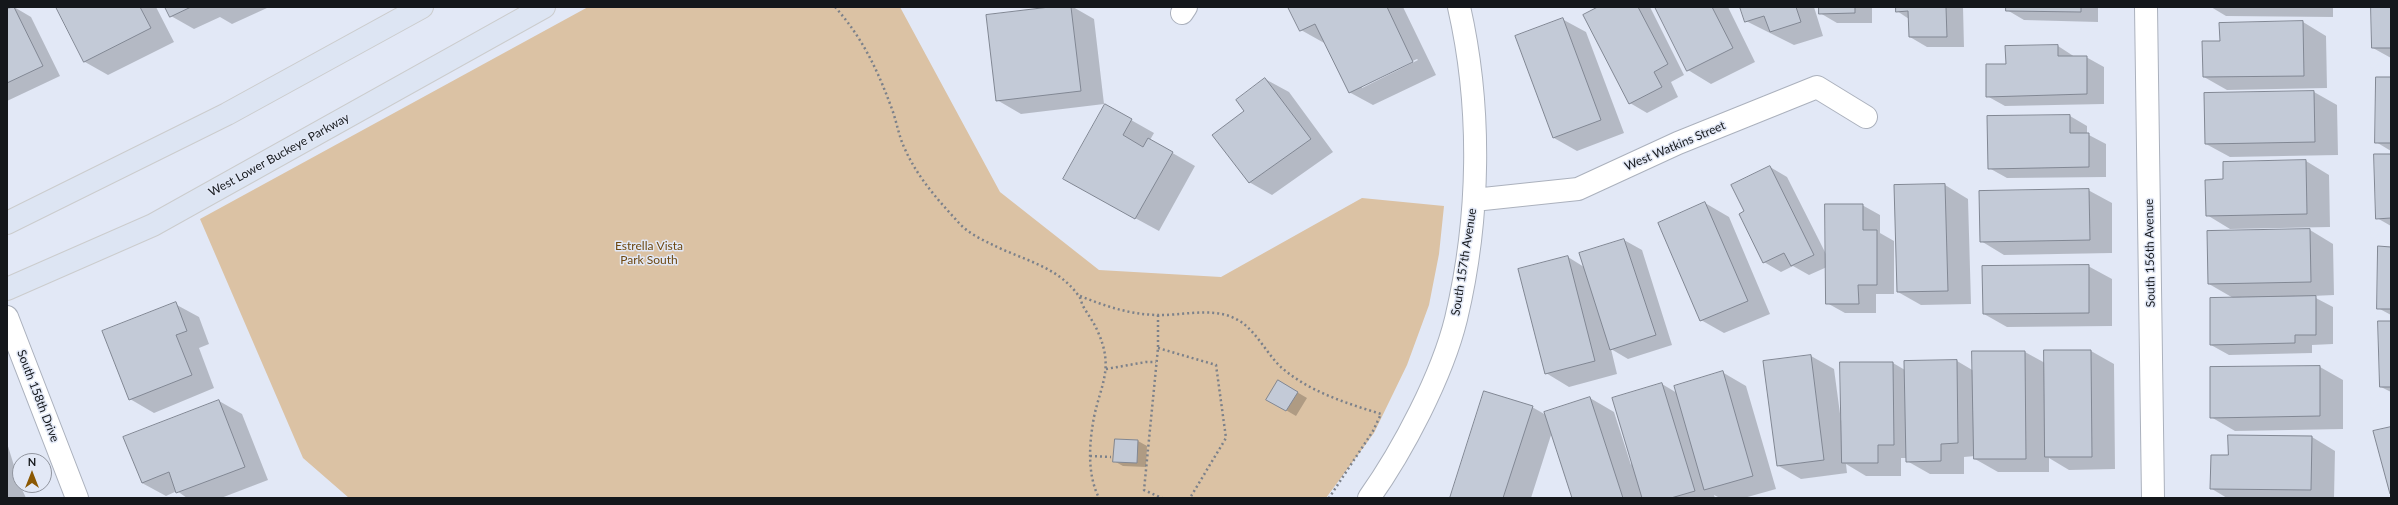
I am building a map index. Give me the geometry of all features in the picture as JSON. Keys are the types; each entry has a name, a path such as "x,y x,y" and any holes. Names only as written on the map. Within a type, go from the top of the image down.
{"main road":[{"path":"7,223 227,114 422,7"},
{"name":"West Lower Buckeye Parkway","path":"7,289 153,225 544,7"}],"street":[{"name":"South 157th Avenue","path":"1369,498 1427,398 1456,320 1474,200 1475,147 1471,84 1458,7"},
{"name":"South 156th Avenue","path":"2146,7 2153,498"},
{"name":"West Watkins Street","path":"1474,200 1578,189 1678,143 1817,87 1866,117"},
{"name":"South 158th Drive","path":"7,317 77,498"}],"path":[{"path":"834,7 852,26 865,47 882,80 904,147 931,192 961,225 971,233 1014,255 1051,270 1066,281 1079,296 1099,332 1104,351 1106,369 1104,386 1094,417 1090,456 1092,480 1099,498"},
{"path":"1079,296 1116,310 1158,315 1212,314 1236,318 1282,367 1306,385 1353,406 1381,414 1373,431 1329,498"},
{"path":"1158,315 1158,348 1144,490 1162,498"},
{"path":"1158,348 1216,365 1226,438 1190,498"},
{"path":"1106,369 1146,362 1156,362"},
{"path":"1090,456 1111,457"}],"green space":[{"name":"Estrella Vista Park South","path":"588,7 900,7 1000,192 1099,270 1221,277 1362,198 1444,206 1439,254 1429,305 1407,365 1374,433 1326,498 349,498 303,458 200,219"}],"building":[{"path":"14,7 43,66 7,83 7,9"},
{"path":"56,7 140,7 151,28 84,62"},
{"path":"165,7 191,7 170,17"},
{"path":"1050,7 1071,7 1081,91 996,101 986,15"},
{"path":"1288,7 1387,7 1413,62 1349,93 1315,24 1300,31"},
{"path":"1598,7 1638,7 1668,64 1654,72 1662,87 1629,104 1583,15"},
{"path":"1655,7 1712,7 1733,48 1687,71"},
{"path":"1740,7 1796,7 1801,22 1770,32 1764,16 1745,22"},
{"path":"1819,7 1855,7 1855,13 1819,14"},
{"path":"1896,7 1946,7 1947,37 1909,37 1908,11 1896,12"},
{"path":"2006,7 2081,7 2081,12 2006,11"},
{"path":"2371,7 2391,7 2391,48 2372,48"},
{"path":"1563,18 1601,120 1553,138 1515,36"},
{"path":"2303,21 2304,76 2203,77 2202,41 2220,41 2219,23"},
{"path":"2058,45 2058,56 2087,56 2087,94 1986,97 1986,64 2006,64 2005,46"},
{"path":"2376,77 2391,77 2391,143 2375,143"},
{"path":"1265,78 1311,139 1249,183 1212,135 1244,111 1236,100"},
{"path":"2314,91 2315,142 2205,144 2204,93"},
{"path":"1105,104 1132,119 1123,135 1143,147 1148,138 1173,152 1135,219 1063,179"},
{"path":"2070,115 2070,133 2089,133 2089,167 1988,169 1987,116"},
{"path":"2374,154 2391,154 2391,218 2376,219"},
{"path":"2306,160 2307,214 2206,216 2205,180 2223,179 2223,162"},
{"path":"1770,166 1814,255 1791,266 1784,253 1763,263 1739,214 1744,211 1731,185"},
{"path":"1945,184 1948,291 1897,292 1894,185"},
{"path":"2089,189 2090,240 1980,242 1979,191"},
{"path":"1705,202 1748,301 1700,321 1658,223"},
{"path":"1825,204 1863,204 1863,230 1877,230 1877,285 1858,285 1859,304 1826,304"},
{"path":"2310,229 2311,282 2208,284 2207,231"},
{"path":"1624,239 1656,335 1610,350 1579,253"},
{"path":"2378,246 2391,247 2391,309 2377,309"},
{"path":"1568,256 1595,361 1545,374 1518,269"},
{"path":"2089,265 2089,313 1983,314 1982,266"},
{"path":"2316,296 2316,335 2295,335 2295,343 2210,345 2210,298"},
{"path":"176,302 187,331 176,335 192,375 129,400 102,331"},
{"path":"2378,321 2391,321 2391,387 2380,387"},
{"path":"2044,350 2091,350 2092,457 2045,457"},
{"path":"1972,351 2025,351 2026,459 1974,459"},
{"path":"1811,355 1824,460 1777,466 1763,361"},
{"path":"1957,360 1958,443 1941,444 1941,461 1906,462 1904,361"},
{"path":"1840,362 1893,362 1894,445 1878,445 1878,463 1842,463"},
{"path":"2320,366 2320,416 2210,418 2210,367"},
{"path":"1723,371 1753,476 1704,490 1674,386"},
{"path":"1278,380 1298,392 1286,411 1266,400"},
{"path":"1662,383 1695,491 1671,498 1642,498 1612,398"},
{"path":"1484,391 1533,406 1503,498 1450,498"},
{"path":"1590,397 1623,498 1572,498 1544,412"},
{"path":"219,400 245,467 176,493 169,472 142,483 123,437"},
{"path":"2391,427 2391,494 2390,494 2373,431"},
{"path":"2228,435 2312,436 2311,490 2210,489 2211,455 2228,455"},
{"path":"1115,439 1138,440 1137,463 1113,462"}]}
